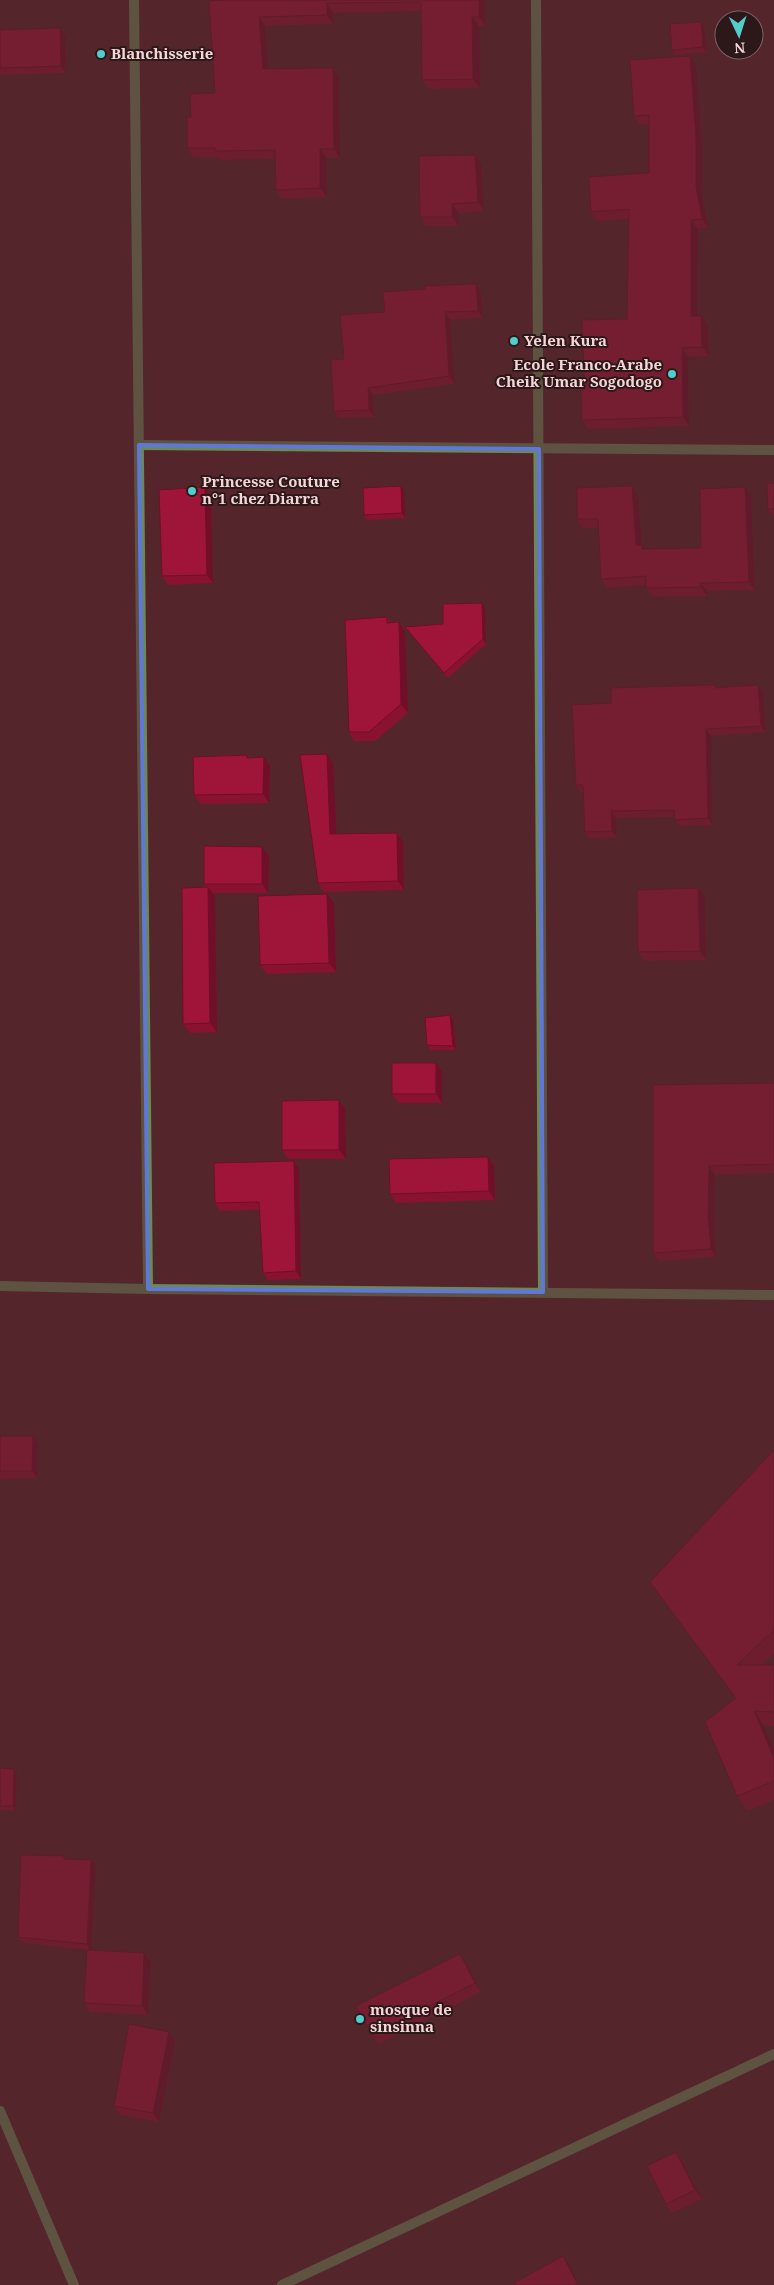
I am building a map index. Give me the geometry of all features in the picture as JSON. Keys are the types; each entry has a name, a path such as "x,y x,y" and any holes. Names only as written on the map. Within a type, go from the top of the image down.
{"street":[{"path":"134,0 148,1290"},
{"path":"536,0 543,1292"},
{"path":"139,445 774,450"},
{"path":"0,1286 148,1290 774,1295"},
{"path":"282,2285 774,2054"},
{"path":"0,2111 74,2285"}],"highlighted area":[{"path":"139,445 539,449 543,1292 148,1289"}],"building":[{"path":"479,0 479,17 472,17 473,79 422,80 421,2 327,3 327,15 259,17 263,69 333,68 334,149 320,149 320,188 276,190 275,150 215,151 215,148 187,148 187,117 191,117 190,94 215,93 209,1"},
{"path":"701,22 703,47 672,50 670,24"},
{"path":"60,28 61,66 0,68 0,30"},
{"path":"690,56 696,138 696,186 702,219 691,220 691,316 701,316 702,347 682,348 683,417 582,420 581,389 585,389 582,320 627,319 629,209 591,212 589,177 649,173 649,115 634,116 630,60"},
{"path":"475,155 478,202 452,204 452,217 420,217 419,156"},
{"path":"476,284 478,311 445,312 449,376 368,388 369,410 334,411 331,360 344,359 340,315 385,312 383,292 425,289 425,286"},
{"path":"767,483 774,483 774,509 768,509"},
{"path":"401,486 402,513 364,515 363,488"},
{"path":"632,486 636,545 642,545 642,549 701,548 700,489 745,487 749,582 700,583 701,587 646,588 646,576 601,579 598,519 577,519 577,488"},
{"path":"205,487 207,575 162,576 159,490"},
{"path":"482,603 483,639 444,673 405,627 443,624 443,604"},
{"path":"387,617 387,623 399,622 401,704 369,732 349,732 345,620"},
{"path":"715,685 715,688 758,685 761,726 706,729 708,818 675,820 674,810 611,811 612,831 585,832 583,785 576,785 572,705 611,703 611,688"},
{"path":"327,754 330,834 397,833 398,881 318,883 300,755"},
{"path":"247,755 247,758 264,757 263,794 194,795 193,757"},
{"path":"204,846 262,847 262,884 204,884"},
{"path":"208,887 210,1023 183,1024 182,888"},
{"path":"698,888 700,951 638,952 637,890"},
{"path":"327,894 329,963 260,965 258,896"},
{"path":"450,1015 453,1046 427,1045 425,1018"},
{"path":"392,1063 436,1063 436,1094 392,1094"},
{"path":"774,1083 774,1164 709,1166 708,1217 711,1249 653,1253 653,1085"},
{"path":"339,1100 339,1150 282,1150 282,1101"},
{"path":"488,1157 489,1191 390,1194 389,1159"},
{"path":"294,1161 296,1271 263,1273 259,1202 215,1203 214,1163"},
{"path":"0,1436 33,1436 32,1471 0,1471"},
{"path":"774,1450 774,1630 737,1665 774,1665 774,1712 754,1711 774,1758 774,1781 737,1796 705,1722 736,1698 650,1582"},
{"path":"0,1768 14,1769 13,1806 0,1806"},
{"path":"21,1855 64,1856 64,1859 91,1860 87,1944 18,1937"},
{"path":"87,1950 144,1953 142,2006 84,2003"},
{"path":"460,1954 475,1983 372,2035 356,2006"},
{"path":"129,2024 169,2032 153,2113 114,2106"},
{"path":"676,2152 695,2190 666,2204 647,2166"},
{"path":"563,2256 578,2285 515,2285 514,2283"}],"place":[{"name":"Blanchisserie","path":"101,54"},
{"name":"Yelen Kura","path":"514,341"},
{"name":"Ecole Franco-Arabe Cheik Umar Sogodogo","path":"672,374"},
{"name":"Princesse Couture n°1 chez Diarra","path":"192,491"},
{"name":"mosque de sinsinna","path":"360,2019"}]}
